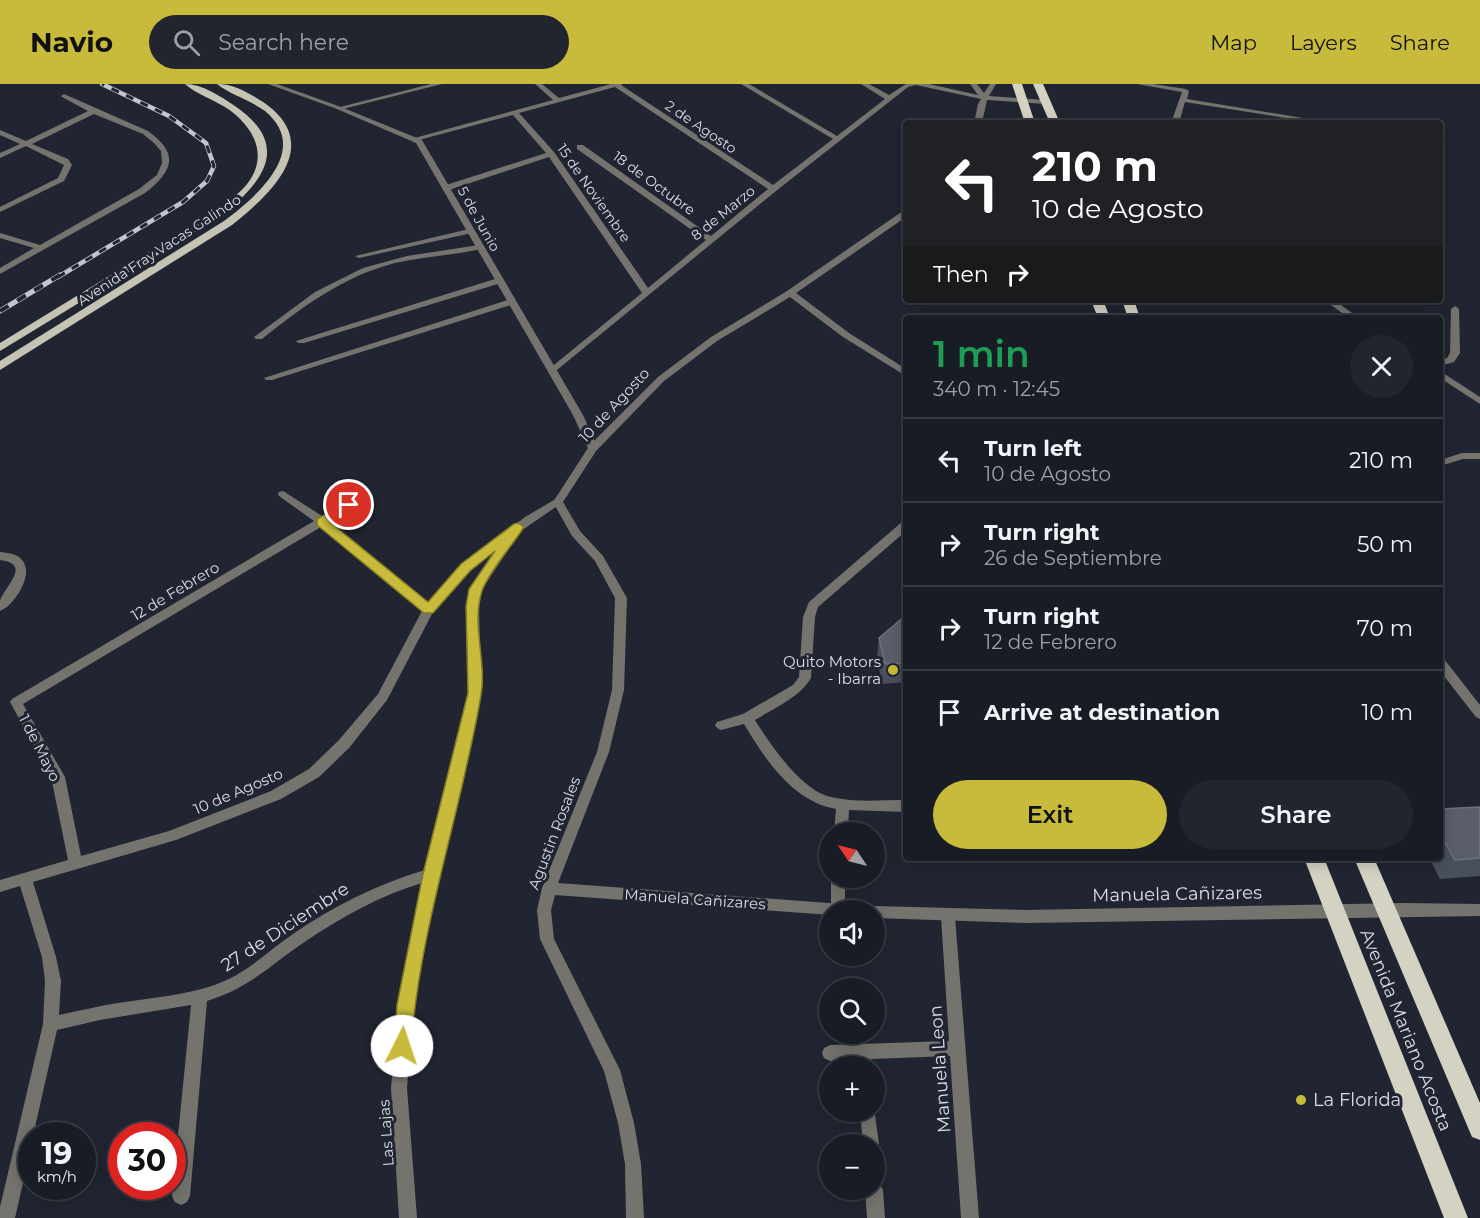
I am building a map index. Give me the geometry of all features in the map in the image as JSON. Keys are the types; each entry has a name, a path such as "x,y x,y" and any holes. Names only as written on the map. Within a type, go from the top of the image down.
{"highway":[{"path":"1017,84 1029,120"},
{"path":"1038,84 1054,120"},
{"name":"Avenida Mariano Acosta","path":"1315,861 1456,1218"},
{"name":"Avenida Mariano Acosta","path":"1365,861 1480,1129"}],"main road":[{"name":"Avenida Fray Vacas Galindo","path":"0,348 211,218 240,196 255,180 263,157 261,137 248,120 230,105 189,84"},
{"name":"Avenida Fray Vacas Galindo","path":"0,366 228,223 253,205 273,183 285,162 288,142 283,128 275,116 260,104 221,84"}],"street":[{"path":"271,84 339,108 415,139 516,114 617,84"},
{"path":"400,84 409,91"},
{"path":"339,108 439,84"},
{"path":"538,84 559,101"},
{"name":"2 de Agosto","path":"617,84 773,189"},
{"path":"744,84 838,139"},
{"path":"864,84 889,98"},
{"name":"8 de Marzo","path":"552,370 773,189 906,86 917,84 985,98 1046,102"},
{"path":"973,84 985,98"},
{"path":"979,120 985,98 993,84"},
{"path":"1140,84 1187,88 1176,120"},
{"path":"0,271 142,191 160,176 165,165 163,149 153,137 134,125 94,111 64,96"},
{"path":"1183,100 1311,120"},
{"path":"0,156 94,111"},
{"name":"15 de Noviembre","path":"516,114 551,154 646,292"},
{"path":"0,132 65,161 68,170 61,179 0,210"},
{"name":"5 de Junio","path":"415,139 552,370 587,432 593,448"},
{"name":"18 de Octubre","path":"580,147 711,240"},
{"path":"446,188 551,154"},
{"name":"10 de Agosto","path":"0,886 181,832 276,795 314,773 344,744 383,697 428,610 466,567 518,527 558,502 593,448 661,379 714,339 790,293 903,215"},
{"path":"359,256 468,231"},
{"path":"0,235 40,248"},
{"path":"260,336 295,309 335,283 362,272 384,264 479,247"},
{"path":"301,341 498,281"},
{"path":"790,293 846,335 903,371"},
{"path":"269,378 511,302"},
{"path":"1332,303 1350,315"},
{"path":"1443,362 1451,360 1455,353 1455,309"},
{"path":"1443,376 1480,400"},
{"path":"1443,462 1462,456 1480,456"},
{"path":"283,494 322,522 428,610"},
{"name":"Agustin Rosales","path":"558,502 576,533 599,559 621,598 618,690 603,752 549,888 544,910 547,939 612,1070 626,1123 633,1164 635,1218"},
{"name":"12 de Febrero","path":"16,702 349,505"},
{"name":"Las Lajas","path":"408,1218 399,1088 406,1005 431,874 475,693 473,606 476,589 518,527"},
{"path":"721,725 747,718 797,688 805,678 809,616 813,605 903,528"},
{"path":"0,556 10,556 19,562 21,574 13,594 0,607"},
{"path":"1443,666 1480,714"},
{"name":"1 de Mayo","path":"16,702 58,777 76,865"},
{"path":"747,718 759,739 808,794 822,800 843,803 903,806"},
{"path":"842,822 843,803"},
{"name":"27 de Diciembre","path":"51,1024 101,1013 160,1006 225,988 257,970 299,937 352,906 400,882 431,874"},
{"path":"6,1218 51,1024 52,981 49,957 25,879"},
{"name":"Manuela Cañizares","path":"549,888 819,908"},
{"name":"Manuela Cañizares","path":"885,913 948,916 1246,914 1385,908 1480,910"},
{"name":"Manuela Leon","path":"948,916 970,1218"},
{"path":"186,1146 201,995"},
{"path":"885,1057 958,1048"},
{"path":"830,1053 847,1056"},
{"path":"875,1200 876,1218"}],"building":[{"path":"903,618 903,663 885,664 879,638"},
{"path":"1480,807 1480,858 1455,860 1443,839 1443,809"}],"railway":[{"path":"58,277 183,202 207,181 214,166 206,143 169,116 102,84"},
{"path":"0,311 60,275"}],"place":[{"name":"Quito Motors - Ibarra","path":"893,670"},
{"name":"La Florida","path":"1301,1100"}],"route":[{"path":"349,505 322,522 428,610 466,567 518,527 476,589 473,606 475,693 456,780 431,874 406,1005 402,1046"}]}
